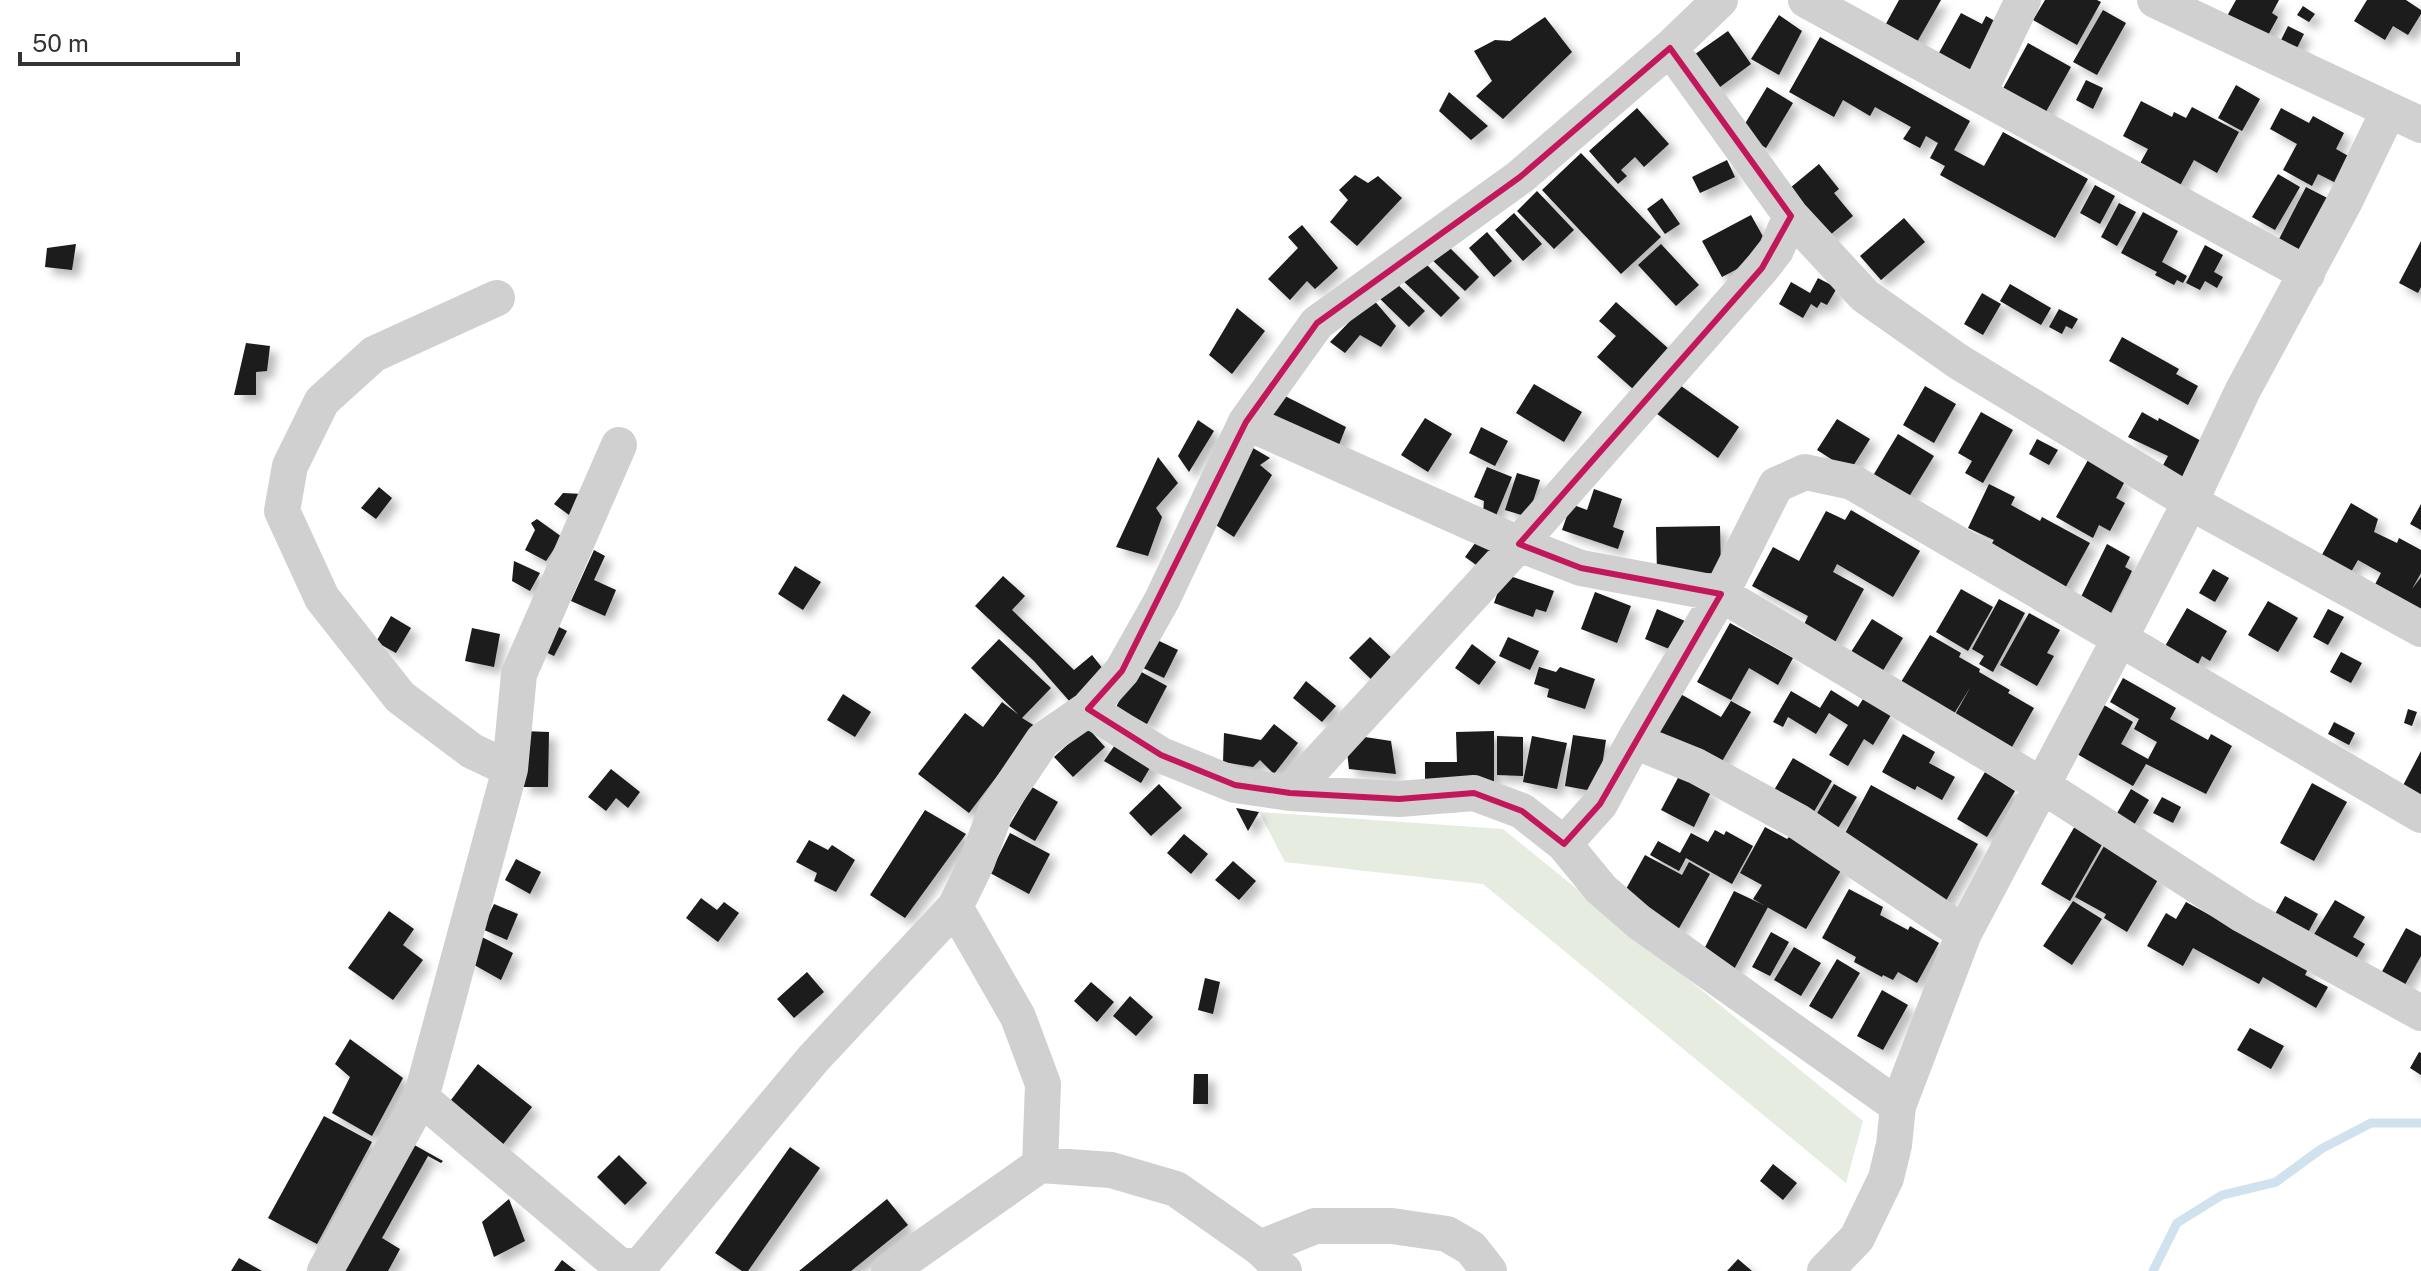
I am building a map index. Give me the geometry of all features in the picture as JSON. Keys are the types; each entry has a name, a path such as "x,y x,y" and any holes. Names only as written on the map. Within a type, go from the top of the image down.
{"street":[{"path":"421,1098 618,1269 640,1266 813,1059 955,907 977,862 996,810 1043,740 1088,709 1122,671 1162,600 1246,422 1317,323 1520,177 1670,48 1720,0"},
{"path":"1806,0 2307,274"},
{"path":"1978,94 2023,0"},
{"path":"1825,1271 1857,1238 1886,1178 1898,1106 1964,933 2190,502 2243,390 2307,274 2405,118 2208,12 2155,0"},
{"path":"1670,48 1791,216 1865,296 1959,362 2190,502 2421,629"},
{"path":"1290,793 1519,544 1762,268 1776,250 1791,216"},
{"path":"497,298 374,354 322,401 290,466 282,511 322,598 400,697 472,751 510,769"},
{"path":"1246,422 1519,544 1581,568 1721,594 2043,786 2243,915 2421,1013"},
{"path":"325,1271 421,1098 510,769 519,674 619,445"},
{"path":"1564,844 1600,804 1721,594 1776,485 1805,472 1852,482 2421,815"},
{"path":"1088,709 1161,755 1235,785 1290,793 1399,799 1474,793 1522,811 1564,844 1601,889 1639,922 1898,1106"},
{"path":"1634,741 1696,766 1797,821 1964,933"},
{"path":"955,907 1018,1017 1043,1084 1040,1165"},
{"path":"889,1271 1040,1165 1111,1170 1176,1189 1272,1259 1315,1226 1392,1226 1447,1234 1471,1248 1489,1271"}],"highlighted area":[{"path":"1670,48 1791,216 1762,268 1519,544 1581,568 1721,594 1600,804 1564,844 1522,811 1474,793 1399,799 1290,793 1235,785 1161,755 1088,709 1122,671 1246,422 1317,323 1520,177"}],"shaded area":[{"path":"1259,812 1503,829 1863,1121 1846,1183 1483,884 1285,862"}],"building":[{"path":"1899,0 1941,0 1913,49 1882,31"},
{"path":"2045,0 2101,2 2077,45 2033,20"},
{"path":"2236,0 2279,0 2272,13 2278,17 2261,48 2222,25"},
{"path":"2367,0 2406,0 2421,10 2421,14 2408,35 2393,26 2385,40 2354,21"},
{"path":"2303,6 2315,14 2309,22 2297,15"},
{"path":"2103,10 2126,23 2097,75 2073,62"},
{"path":"1961,13 1982,24 1986,16 2002,25 1971,81 1935,60"},
{"path":"1779,15 1802,31 1779,75 1751,59"},
{"path":"1545,17 1572,52 1503,119 1476,96 1492,81 1474,51 1495,40 1510,41"},
{"path":"2288,26 2304,34 2295,52 2279,44"},
{"path":"1728,31 1751,64 1716,90 1691,57"},
{"path":"1820,37 1970,121 1954,150 1984,166 2003,132 2088,179 2055,238 1940,175 1945,166 1930,158 1938,143 1926,136 1920,148 1903,139 1911,127 1875,107 1870,116 1843,100 1834,117 1789,92"},
{"path":"2028,43 2071,67 2043,117 2000,94"},
{"path":"2086,80 2103,88 2093,109 2076,100"},
{"path":"2236,85 2260,99 2242,131 2218,118"},
{"path":"1767,87 1793,103 1766,148 1740,132"},
{"path":"1449,92 1488,126 1471,140 1439,111"},
{"path":"2141,101 2172,117 2174,112 2186,118 2192,107 2239,132 2217,173 2194,160 2177,191 2137,169 2148,149 2123,136"},
{"path":"1637,108 1669,144 1644,167 1635,157 1621,170 1627,176 1618,184 1589,151"},
{"path":"2281,108 2309,123 2313,116 2344,133 2336,149 2350,157 2336,183 2318,174 2312,186 2283,170 2297,144 2270,129"},
{"path":"1581,153 1661,237 1621,274 1542,190"},
{"path":"1727,160 1735,177 1700,193 1692,177"},
{"path":"1819,164 1839,189 1834,193 1853,216 1824,240 1784,193"},
{"path":"2278,174 2300,187 2275,230 2252,217"},
{"path":"1355,175 1368,183 1378,176 1402,198 1357,246 1330,222 1348,200 1339,190"},
{"path":"2095,185 2115,196 2100,224 2080,213"},
{"path":"2306,187 2337,203 2310,257 2278,241"},
{"path":"1537,191 1574,230 1554,249 1517,211"},
{"path":"1662,198 1680,224 1665,234 1647,209"},
{"path":"2119,203 2136,212 2117,246 2101,237"},
{"path":"2143,212 2178,231 2162,262 2187,276 2183,283 2177,280 2174,285 2121,253"},
{"path":"1514,213 1542,244 1523,261 1495,230"},
{"path":"1751,215 1771,251 1722,277 1702,241"},
{"path":"1904,218 1925,242 1881,280 1860,256"},
{"path":"1302,225 1338,268 1315,289 1307,281 1290,300 1268,279 1298,248 1288,237"},
{"path":"1487,232 1512,261 1494,277 1469,248"},
{"path":"2421,241 2421,287 2418,293 2399,283"},
{"path":"1444,242 1479,277 1465,291 1429,257"},
{"path":"76,244 72,270 45,267 47,248"},
{"path":"1661,244 1699,285 1676,306 1638,265"},
{"path":"2205,245 2223,255 2214,272 2223,277 2217,288 2205,281 2200,290 2186,283"},
{"path":"1420,258 1460,298 1441,317 1400,278"},
{"path":"1818,278 1837,288 1827,305 1821,302 1817,308 1811,304 1803,318 1779,304 1791,282 1810,293"},
{"path":"1393,280 1425,311 1409,327 1377,296"},
{"path":"2010,284 2051,308 2041,325 2000,301"},
{"path":"1982,293 2001,304 1983,335 1964,324"},
{"path":"1372,298 1396,326 1381,347 1360,335 1345,353 1330,342"},
{"path":"1616,302 1669,349 1633,389 1597,357 1616,336 1599,321"},
{"path":"1237,308 1265,331 1232,374 1209,355"},
{"path":"2059,309 2078,319 2072,329 2066,326 2062,334 2049,327"},
{"path":"2122,337 2179,369 2176,374 2198,386 2188,405 2109,361"},
{"path":"246,343 270,346 267,371 256,372 256,395 234,395"},
{"path":"1674,381 1739,427 1718,458 1653,411"},
{"path":"1534,384 1582,412 1564,442 1516,413"},
{"path":"1925,386 1956,404 1934,443 1903,425"},
{"path":"1285,396 1346,427 1335,455 1269,421"},
{"path":"1981,412 2013,430 1983,483 1965,473 1972,461 1958,453"},
{"path":"2142,412 2203,442 2181,480 2161,469 2168,456 2128,437"},
{"path":"1425,418 1452,434 1428,472 1401,455"},
{"path":"1837,419 1870,439 1850,471 1817,450"},
{"path":"1198,420 1214,431 1189,472 1178,456"},
{"path":"1481,427 1508,441 1495,466 1469,453"},
{"path":"1898,434 1934,456 1907,500 1871,479"},
{"path":"2037,439 2058,450 2049,465 2029,454"},
{"path":"1253,448 1270,458 1260,465 1272,475 1234,537 1214,524"},
{"path":"1158,457 1178,483 1156,508 1162,517 1148,556 1116,547"},
{"path":"2088,460 2125,481 2116,498 2125,503 2110,531 2099,525 2093,538 2056,517"},
{"path":"1487,467 1512,477 1495,518 1483,513 1484,501 1474,497"},
{"path":"1517,473 1540,480 1528,517 1505,510"},
{"path":"1989,484 2015,497 2011,505 2040,521 2042,517 2090,543 2059,599 1985,555 1994,540 1968,528"},
{"path":"379,487 392,498 376,519 361,508"},
{"path":"1594,489 1622,499 1613,527 1624,531 1618,549 1562,530 1571,504 1587,510"},
{"path":"563,493 583,494 576,520 554,504"},
{"path":"2351,503 2378,519 2374,532 2397,543 2399,538 2421,550 2421,573 2412,589 2421,577 2421,612 2372,590 2381,573 2358,560 2348,577 2319,560"},
{"path":"2421,504 2421,530 2410,524"},
{"path":"1851,510 1920,551 1893,597 1837,564 1833,572 1864,589 1834,644 1803,627 1808,616 1752,586 1773,547 1799,561 1826,511 1845,520"},
{"path":"537,519 562,537 546,561 525,550 535,530 531,523"},
{"path":"1720,526 1721,573 1657,574 1656,527"},
{"path":"1478,539 1492,549 1479,567 1465,557"},
{"path":"2107,544 2130,557 2125,567 2132,571 2109,617 2079,601"},
{"path":"594,550 605,556 594,580 616,590 605,616 571,601"},
{"path":"514,561 540,573 530,591 512,581"},
{"path":"795,566 821,582 803,610 778,594"},
{"path":"2213,569 2229,578 2215,602 2199,593"},
{"path":"1504,574 1554,591 1546,612 1536,609 1533,617 1494,603"},
{"path":"1003,576 1025,596 1012,610 1074,670 1092,655 1107,674 1071,703 1034,661 975,606"},
{"path":"1961,589 1993,607 1968,651 1936,632"},
{"path":"1595,592 1631,606 1617,643 1581,629"},
{"path":"1999,599 2025,613 1993,672 1979,664 1984,656 1972,649"},
{"path":"2268,601 2298,618 2278,652 2248,635"},
{"path":"2187,608 2227,631 2210,661 2202,656 2197,666 2164,648"},
{"path":"1657,609 1692,624 1679,653 1645,639"},
{"path":"2328,609 2344,617 2328,645 2313,637"},
{"path":"2029,613 2060,630 2047,653 2054,656 2037,686 2000,665"},
{"path":"391,616 411,628 396,653 376,642"},
{"path":"1872,619 1903,638 1882,672 1851,652"},
{"path":"551,623 567,631 554,656 537,648"},
{"path":"1730,623 1793,658 1778,685 1749,668 1731,700 1697,682"},
{"path":"472,628 500,634 494,667 465,661"},
{"path":"1930,635 1961,653 1959,657 2034,708 2008,754 1951,722 1971,686 1949,722 1901,682"},
{"path":"1370,637 1396,662 1375,683 1349,658"},
{"path":"1508,637 1539,651 1530,670 1499,656"},
{"path":"1153,638 1178,650 1164,678 1139,666"},
{"path":"999,639 1051,688 1022,718 1035,726 969,813 918,774 965,713 983,727 1002,702 1019,715 971,668"},
{"path":"1472,644 1496,662 1479,685 1455,668"},
{"path":"2341,652 2362,663 2351,683 2330,672"},
{"path":"1539,667 1556,672 1560,667 1595,679 1585,709 1547,697 1549,689 1534,684"},
{"path":"1136,669 1167,686 1147,724 1116,707"},
{"path":"2123,678 2176,708 2170,719 2208,740 2211,734 2232,746 2206,794 2146,764 2133,786 2077,754 2104,705 2133,722 2121,744 2148,759 2157,742 2134,729 2139,719 2110,702"},
{"path":"1306,681 1336,706 1322,722 1293,698"},
{"path":"1831,690 1858,707 1863,699 1891,715 1873,745 1864,739 1848,766 1829,755 1848,725 1829,713 1816,734 1788,717 1783,727 1773,722 1791,691 1820,708"},
{"path":"1677,692 1721,717 1731,701 1751,712 1718,768 1655,732"},
{"path":"843,694 871,712 855,737 827,720"},
{"path":"2408,709 2417,712 2412,726 2404,723"},
{"path":"2334,722 2355,733 2349,745 2328,734"},
{"path":"1274,724 1298,743 1274,774 1260,760 1253,767 1223,762 1224,733 1261,740"},
{"path":"1087,727 1105,747 1073,777 1054,757"},
{"path":"523,731 549,732 548,787 523,787"},
{"path":"1494,731 1494,781 1425,781 1425,762 1457,762 1456,732"},
{"path":"1345,734 1391,741 1396,774 1349,769"},
{"path":"1903,734 1935,752 1929,763 1955,777 1942,800 1882,772"},
{"path":"1573,735 1606,740 1598,792 1565,786"},
{"path":"1497,736 1523,737 1523,776 1497,775"},
{"path":"1532,736 1567,743 1557,789 1523,782"},
{"path":"1119,739 1154,761 1141,783 1104,761"},
{"path":"2421,751 2421,800 2398,795"},
{"path":"1793,758 1832,781 1809,820 1770,797"},
{"path":"611,769 640,792 628,808 616,798 606,811 588,797"},
{"path":"1985,772 2015,791 1987,837 1957,819"},
{"path":"1679,776 1711,792 1694,827 1661,810"},
{"path":"2312,783 2347,802 2314,861 2280,843"},
{"path":"1159,784 1182,808 1151,836 1129,813"},
{"path":"1834,784 1857,797 1838,828 1816,815"},
{"path":"1871,785 1978,844 1943,906 1842,839"},
{"path":"1032,787 1058,802 1035,841 1009,826"},
{"path":"2131,789 2149,800 2131,830 2113,820"},
{"path":"2162,797 2181,807 2173,823 2153,813"},
{"path":"1236,808 1259,812 1248,831"},
{"path":"925,810 966,834 905,918 870,895"},
{"path":"2075,826 2103,843 2070,901 2041,884"},
{"path":"1765,827 1787,839 1790,836 1843,867 1806,929 1753,899 1762,885 1740,873"},
{"path":"1715,830 1724,835 1726,831 1753,846 1732,884 1686,858 1679,871 1650,855 1658,841 1680,853 1691,833 1708,842"},
{"path":"1010,833 1050,854 1029,894 990,873"},
{"path":"1184,834 1208,854 1191,874 1167,853"},
{"path":"809,840 828,850 832,845 855,860 836,892 814,881 817,873 796,862"},
{"path":"2104,846 2159,878 2127,932 2104,918 2106,914 2075,897"},
{"path":"1645,855 1682,875 1689,862 1710,874 1678,930 1621,898"},
{"path":"516,859 541,872 530,894 505,880"},
{"path":"1233,861 1256,881 1239,900 1215,880"},
{"path":"1849,889 1883,907 1880,915 1908,930 1910,926 1939,943 1917,983 1898,972 1893,980 1882,977 1854,962 1856,957 1822,938"},
{"path":"1734,891 1768,907 1732,973 1701,955"},
{"path":"2285,896 2318,914 2304,940 2271,921"},
{"path":"701,898 717,910 724,902 739,913 718,942 686,918"},
{"path":"2335,900 2365,917 2353,937 2365,944 2354,962 2313,936"},
{"path":"2073,901 2102,919 2072,965 2043,946"},
{"path":"2186,902 2308,969 2305,975 2328,987 2316,1008 2263,977 2259,984 2193,948 2183,966 2147,946 2166,913 2176,919"},
{"path":"494,904 518,914 507,940 482,929"},
{"path":"389,911 414,929 403,945 423,960 393,1000 348,968"},
{"path":"2406,928 2421,936 2421,956 2402,990 2379,977"},
{"path":"1771,932 1789,942 1770,976 1752,967"},
{"path":"480,936 513,953 501,980 469,962"},
{"path":"1794,947 1821,963 1801,996 1774,980"},
{"path":"1837,959 1860,973 1832,1019 1809,1006"},
{"path":"807,972 824,992 794,1018 777,999"},
{"path":"1205,978 1220,982 1213,1014 1198,1010"},
{"path":"1091,982 1114,1002 1097,1022 1074,1001"},
{"path":"1882,990 1908,1005 1883,1050 1857,1036"},
{"path":"1130,996 1153,1017 1136,1036 1113,1016"},
{"path":"2250,1028 2284,1046 2271,1069 2237,1050"},
{"path":"350,1039 403,1078 372,1136 332,1113 350,1077 335,1064"},
{"path":"2421,1053 2421,1075 2410,1068"},
{"path":"478,1064 532,1107 501,1147 448,1104"},
{"path":"1194,1074 1208,1074 1208,1104 1193,1104"},
{"path":"324,1116 372,1142 317,1244 268,1218"},
{"path":"409,1142 443,1161 441,1163 428,1156 382,1238 400,1249 388,1271 341,1271"},
{"path":"790,1147 820,1168 748,1271 742,1271 715,1253"},
{"path":"619,1155 647,1183 625,1205 597,1177"},
{"path":"1773,1164 1797,1183 1783,1200 1760,1181"},
{"path":"509,1199 525,1241 494,1257 482,1222"},
{"path":"887,1199 908,1225 851,1271 799,1271"},
{"path":"239,1258 262,1271 231,1271"},
{"path":"1738,1259 1752,1271 1727,1271"},
{"path":"562,1260 576,1271 554,1271"}],"waterway":[{"path":"2153,1271 2177,1223 2222,1195 2276,1182 2321,1149 2371,1123 2421,1123"}]}
